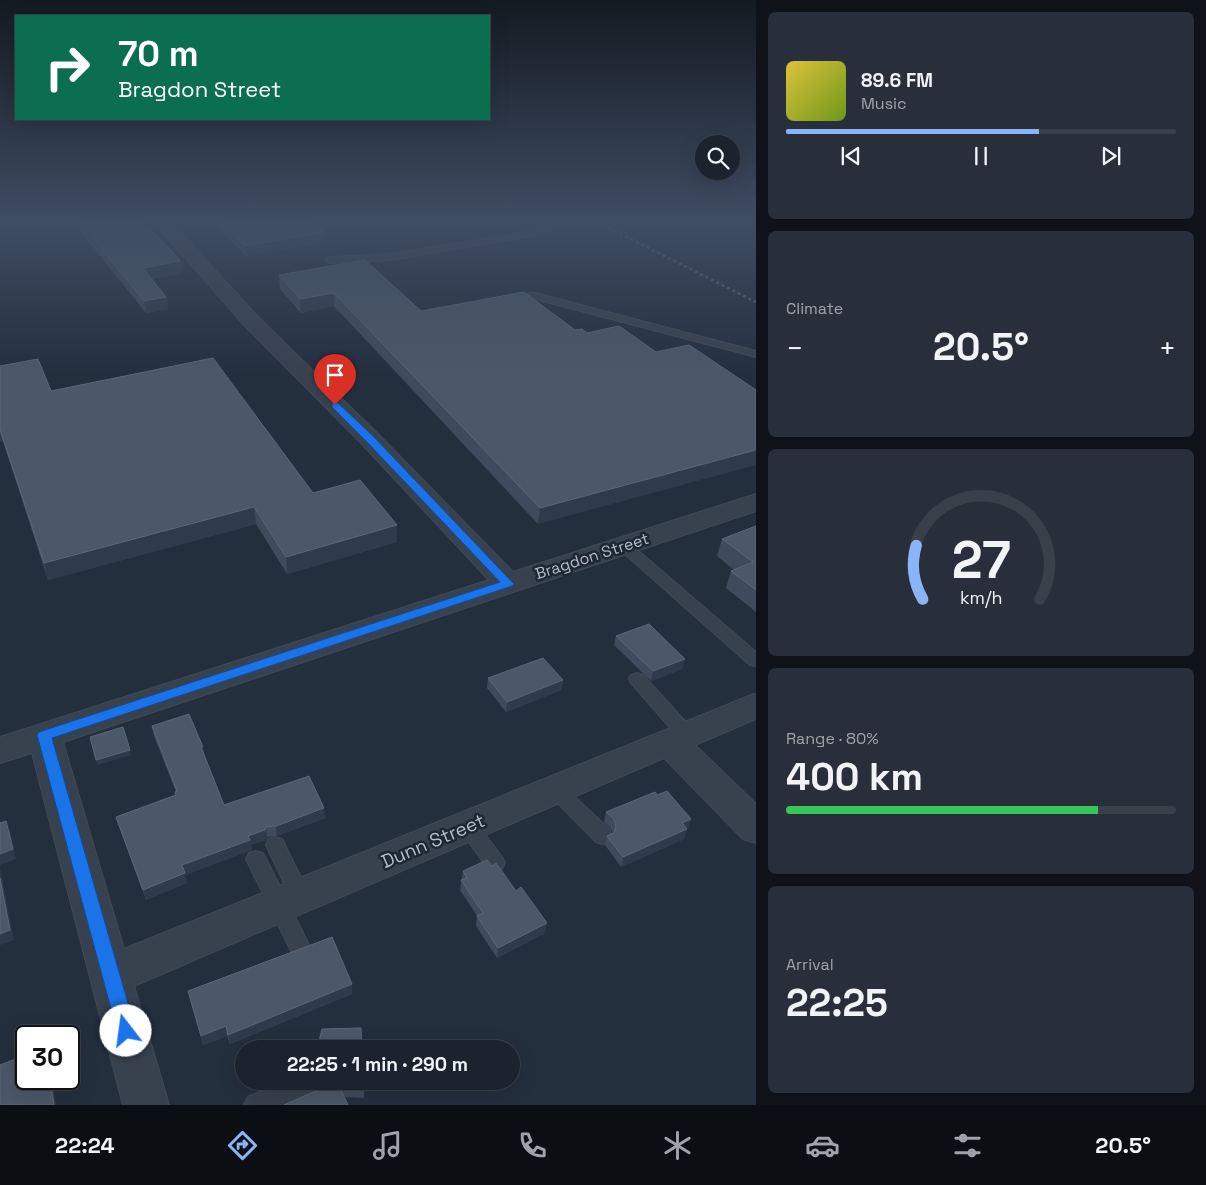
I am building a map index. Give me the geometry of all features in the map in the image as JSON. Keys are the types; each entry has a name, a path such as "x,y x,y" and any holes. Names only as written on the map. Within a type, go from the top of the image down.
{"street":[{"path":"207,272 252,322 370,438 508,584"},
{"name":"Bragdon Street","path":"0,750 756,502"},
{"name":"Dunn Street","path":"111,975 755,706"},
{"path":"44,735 146,1105"},
{"path":"679,738 756,828"}],"lane":[{"path":"502,298 535,296 756,354"},
{"path":"623,545 756,661"},
{"path":"637,679 679,738"},
{"path":"556,790 603,836"},
{"path":"468,826 495,863"},
{"path":"275,845 300,948"},
{"path":"256,859 290,901"},
{"path":"256,1105 276,1096 298,1090"}],"building":[{"path":"120,272 146,272 166,297 144,301"},
{"path":"299,272 378,272 421,311 524,292 575,330 582,329 587,333 619,326 656,352 689,345 756,390 756,450 540,508 334,293 300,299 279,275"},
{"path":"213,358 313,493 360,480 397,525 286,557 254,507 44,563 0,430 0,366 38,359 51,391"},
{"path":"756,526 756,590 731,571 753,562 722,539"},
{"path":"649,624 685,659 653,671 616,636"},
{"path":"543,658 563,680 507,702 488,678"},
{"path":"189,714 224,805 309,776 324,808 276,826 266,827 265,830 248,836 250,840 182,865 185,873 143,890 116,817 176,795 175,792 177,791 152,726"},
{"path":"123,727 130,750 96,760 90,737"},
{"path":"667,791 691,819 682,823 687,829 623,857 607,836 614,833 616,826 614,819 606,812 655,792 657,795"},
{"path":"6,821 13,849 0,854 0,823"},
{"path":"487,860 492,866 496,863 516,891 521,887 547,923 498,948 477,916 483,913 461,880 467,878 463,871"},
{"path":"0,878 10,930 0,934"},
{"path":"332,937 352,984 228,1035 226,1026 201,1036 188,991"},
{"path":"361,1028 362,1040 319,1040 322,1029"},
{"path":"15,1059 15,1090 52,1090 54,1105 0,1105 0,1065"},
{"path":"318,1090 341,1090 348,1105 284,1105"}],"railway":[{"path":"696,272 756,302"}],"route":[{"path":"126,1031 44,735 508,584 370,438 335,405"}]}
